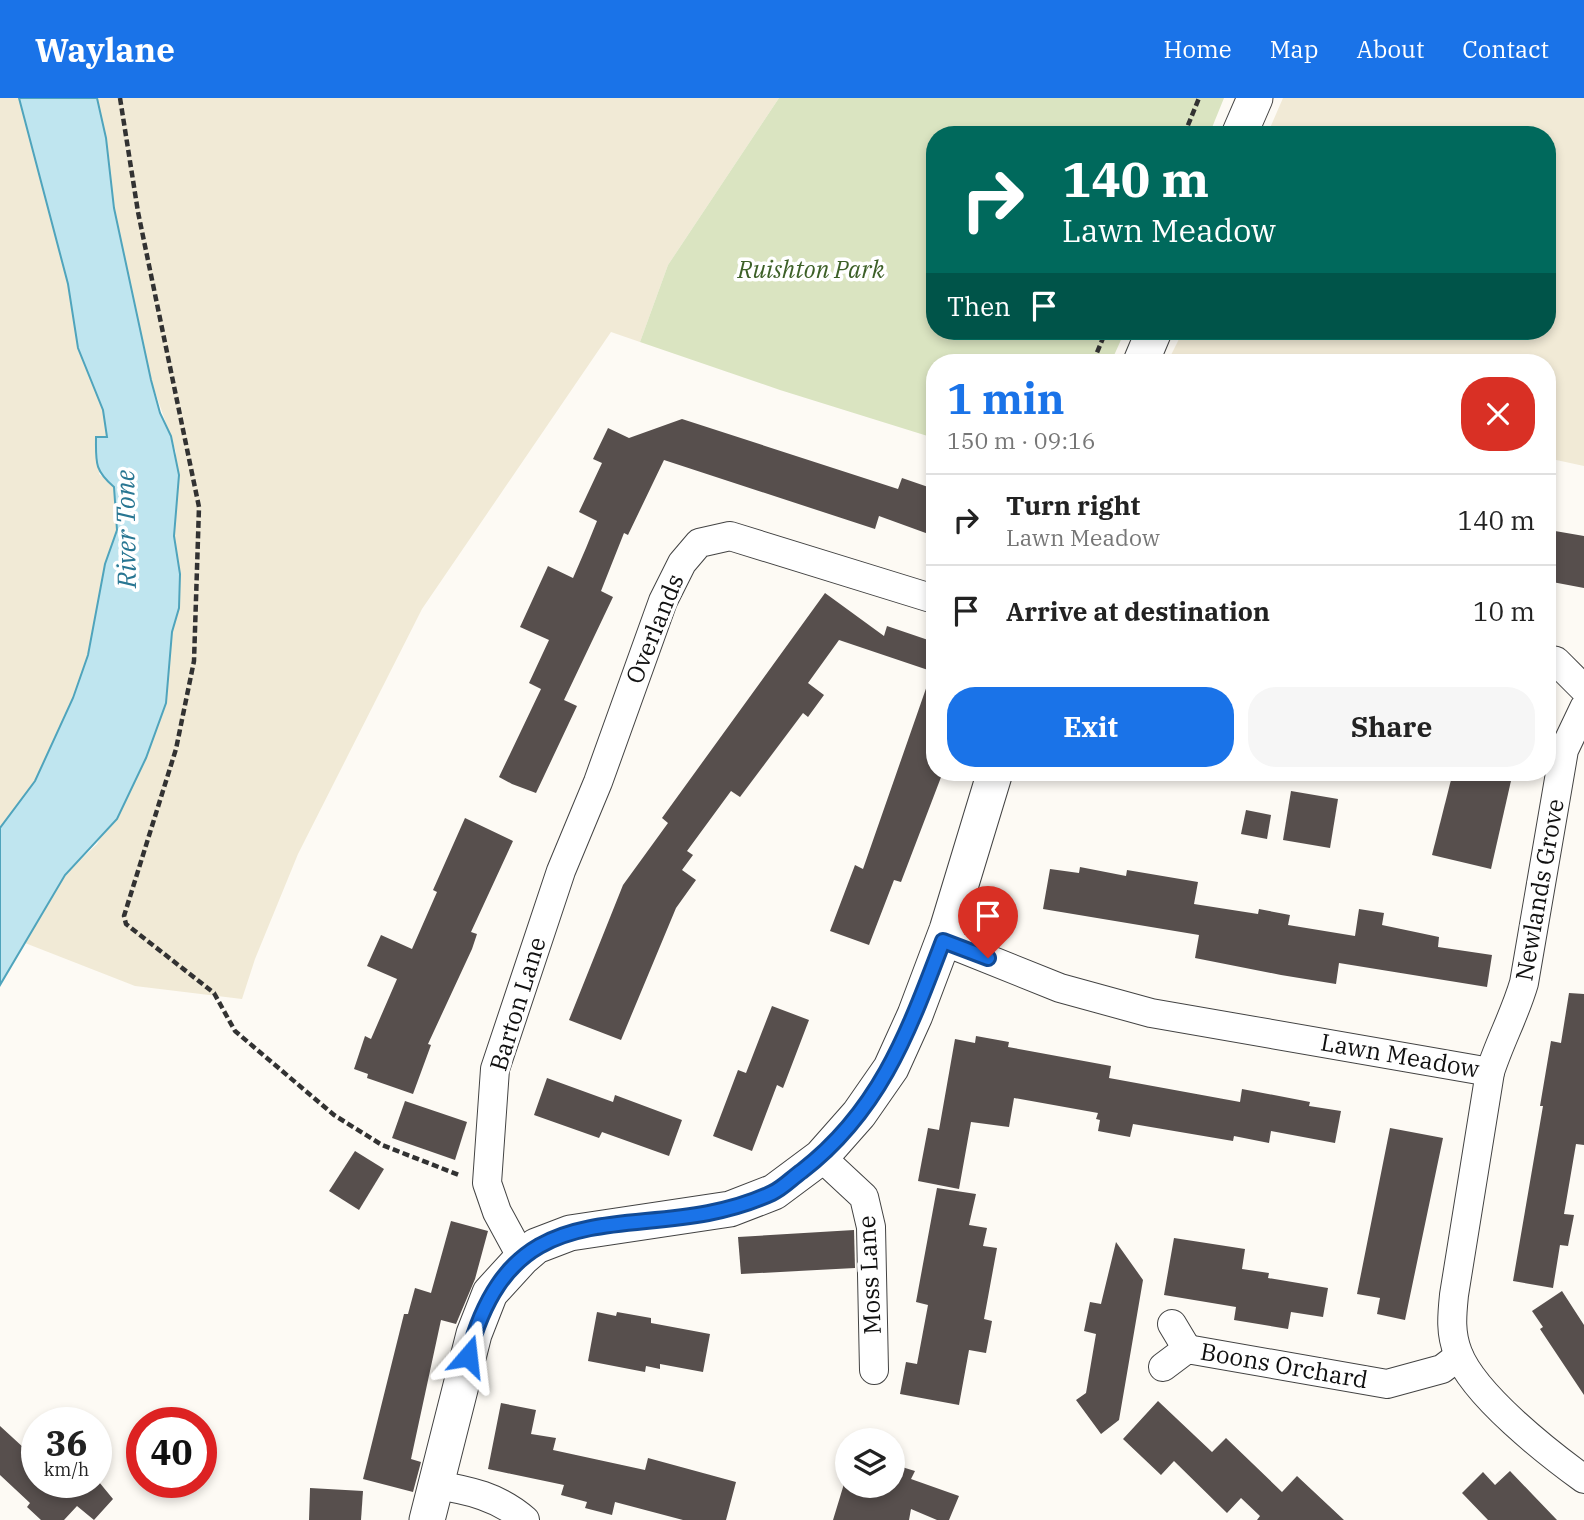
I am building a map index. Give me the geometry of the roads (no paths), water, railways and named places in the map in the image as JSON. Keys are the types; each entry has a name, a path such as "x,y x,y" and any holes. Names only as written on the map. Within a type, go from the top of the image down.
{"street":[{"path":"1242,126 1255,98"},
{"name":"Overlands","path":"561,871 598,782 663,601 682,563 699,543 730,536 740,538 926,596"},
{"path":"1556,661 1584,690"},
{"name":"Newlands Grove","path":"1490,1072 1502,1033 1518,1005 1524,983 1564,750 1584,708"},
{"path":"427,1520 474,1334 490,1293 522,1258 536,1246 570,1233 730,1209 774,1192 821,1157 859,1114 891,1068 943,941 992,781"},
{"name":"Barton Lane","path":"522,1258 497,1212 487,1183 495,1069 561,871"},
{"name":"Lawn Meadow","path":"943,941 1060,988 1151,1013 1490,1072 1454,1295 1451,1329 1459,1356 1491,1400 1522,1430 1584,1479"},
{"name":"Moss Lane","path":"821,1157 864,1196 871,1227 874,1370"},
{"name":"Boons Orchard","path":"1172,1324 1187,1349"},
{"name":"Boons Orchard","path":"1163,1367 1187,1349 1388,1384 1442,1369 1459,1356"},
{"path":"435,1485 478,1493 509,1505 525,1520"}],"water":[{"name":"River Tone","path":"19,98 97,98 106,138 114,208 151,380 160,413 171,436 179,475 174,536 180,574 179,608 172,632 166,703 146,758 117,819 65,875 0,985 0,828 35,781 73,698 88,655 105,564 117,530 114,487 103,476 96,459 96,437 107,437 103,410 78,348 68,284"}],"park label":[{"name":"Ruishton Park","path":"811,270"}]}
